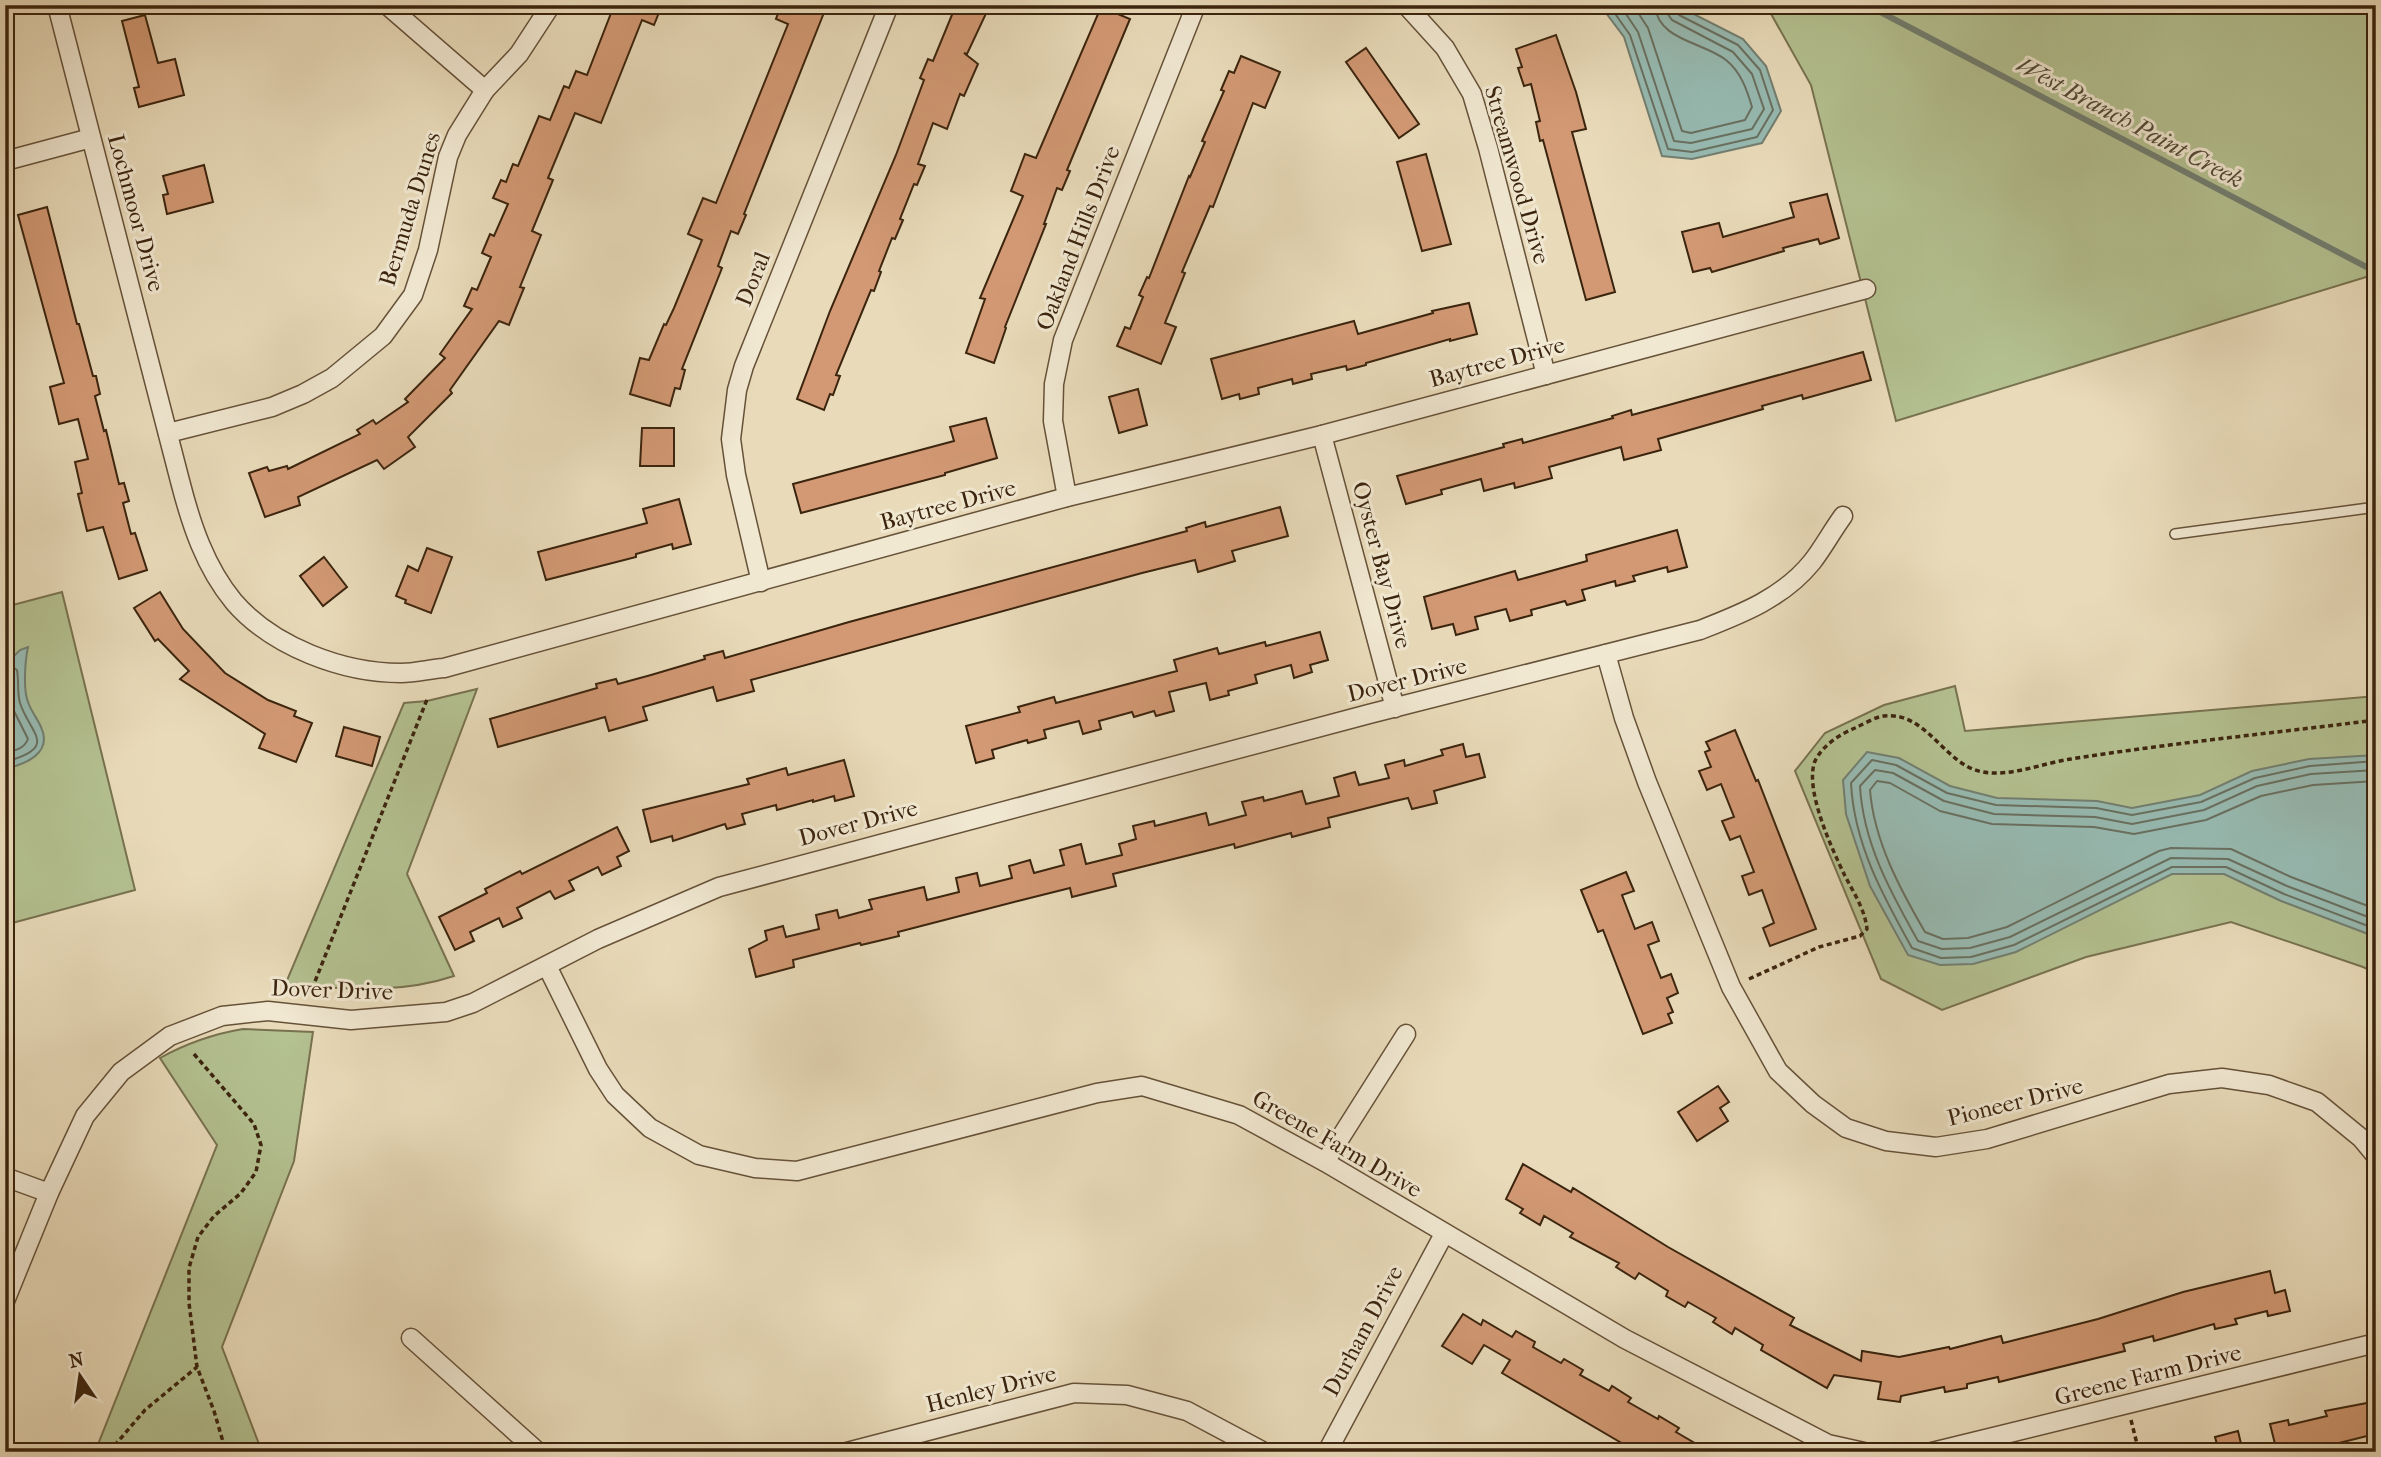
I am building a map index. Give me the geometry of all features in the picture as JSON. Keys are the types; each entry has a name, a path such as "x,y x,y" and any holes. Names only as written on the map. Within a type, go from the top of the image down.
{"street":[{"name":"Lochmoor Drive","path":"57,5 168,433"},
{"path":"387,5 485,90"},
{"name":"Bermuda Dunes","path":"168,433 272,407 303,394 332,378 383,336 414,295 428,250 448,158 457,135 485,90 519,54 551,5"},
{"name":"Doral","path":"761,582 736,475 731,439 737,390 744,366 890,5"},
{"name":"Oakland Hills Drive","path":"1067,497 1054,421 1054,384 1063,340 1196,5"},
{"name":"Streamwood Drive","path":"1406,5 1445,48 1472,94 1546,375"},
{"path":"5,161 91,138"},
{"name":"Baytree Drive","path":"168,433 188,511 198,538 214,572 235,603 281,639 308,654 338,664 403,673 443,668 1067,497 1322,435 1866,289"},
{"name":"Oyster Bay Drive","path":"1322,435 1395,708"},
{"name":"Dover Drive","path":"5,1301 49,1193 85,1115 121,1072 170,1036 222,1016 268,1011 351,1020 446,1012 473,1003 598,939 719,887 1700,630 1750,611 1784,589 1811,563 1843,516"},
{"name":"Pioneer Drive","path":"1606,654 1647,782 1731,986 1778,1071 1813,1104 1846,1128 1886,1141 1937,1147 1987,1139 2169,1084 2222,1078 2269,1086 2317,1102 2361,1138 2376,1156"},
{"name":"Greene Farm Drive","path":"547,966 598,1069 615,1095 650,1128 699,1155 755,1168 797,1171 1097,1093 1142,1086 1239,1115 1325,1162 1625,1339 1828,1444 1864,1452"},
{"path":"1325,1162 1406,1034"},
{"path":"5,1177 49,1193"},
{"name":"Durham Drive","path":"1327,1452 1444,1234"},
{"path":"411,1338 538,1452"},
{"name":"Greene Farm Drive","path":"1932,1452 2376,1343"},
{"name":"Henley Drive","path":"847,1452 1074,1393 1127,1395 1187,1411 1264,1452"}],"lane":[{"path":"2175,534 2376,507"}],"path":[{"path":"312,989 428,696"},
{"path":"1731,986 1819,947 1860,936 1867,929 1866,917 1843,872 1814,799 1811,777 1816,759 1839,734 1884,716 1900,717 1927,731 1963,765 1981,772 2002,773 2071,759 2376,720"},
{"path":"194,1054 254,1124 261,1145 256,1172 241,1193 214,1216 198,1237 189,1268 189,1303 197,1367 226,1452"},
{"path":"109,1452 145,1410 197,1367"},
{"path":"2128,1405 2139,1452"}],"green space":[{"path":"1766,5 2376,5 2376,274 1896,421 1811,85"},
{"path":"62,592 135,890 5,925 5,607"},
{"path":"1955,686 1965,731 2376,696 2376,973 2231,922 2086,957 1942,1010 1881,979 1795,771 1825,733 1884,705"},
{"path":"477,689 407,874 454,976 391,988 285,985 404,703 427,701"},
{"path":"243,1029 313,1032 294,1161 222,1347 262,1452 95,1452 217,1145 160,1058 200,1040"}],"water":[{"path":"1600,5 1676,5 1743,39 1766,66 1781,111 1762,143 1692,159 1662,156 1624,37"},
{"path":"28,647 26,697 41,727 43,744 29,760 5,769 5,665 20,650"},
{"path":"1867,752 1899,758 1950,786 1997,798 2097,801 2132,808 2200,795 2252,771 2309,759 2376,755 2376,937 2281,901 2224,874 2172,874 2016,952 1973,964 1940,965 1908,955 1870,886 1846,814 1843,780"}],"building":[{"path":"608,5 662,5 654,25 642,20 601,123 575,113 548,178 553,180 532,231 541,235 520,287 524,288 509,325 499,321 450,390 452,393 408,437 415,447 384,469 377,460 298,497 300,505 265,517 249,473 267,467 269,471 287,466 288,469 360,434 357,430 373,420 376,424 408,402 405,399 445,358 440,354 472,309 464,306 472,288 477,290 491,257 482,253 490,234 494,236 508,204 493,198 501,180 506,182 513,164 518,166 539,116 550,120 564,86 569,88 576,71 587,75 613,8"},
{"path":"781,5 827,5 738,234 731,231 718,266 722,268 682,369 685,370 680,389 675,388 670,406 630,394 640,358 649,360 702,240 688,234 703,198 716,203 788,24 776,19"},
{"path":"956,5 990,5 967,54 964,53 978,64 964,96 960,94 947,129 933,123 918,164 925,166 917,185 914,184 900,219 903,220 895,239 892,238 874,291 871,290 836,375 840,376 833,395 830,394 824,410 797,399 830,311 896,155 924,80 920,78 928,59 933,61"},
{"path":"1101,7 1130,19 1067,170 1070,171 1062,190 1057,188 994,363 966,353 985,299 980,298 1023,196 1011,191 1025,154 1036,158"},
{"path":"145,15 158,63 175,59 184,95 139,107 134,88 139,87 122,21"},
{"path":"1556,35 1586,129 1572,132 1615,292 1586,300 1543,140 1540,141 1536,122 1540,121 1531,84 1524,86 1518,68 1522,67 1516,49"},
{"path":"1366,48 1419,124 1399,138 1346,62"},
{"path":"1241,56 1280,72 1265,108 1253,103 1213,207 1210,206 1182,272 1185,273 1165,323 1176,327 1161,364 1117,346 1125,327 1130,329 1143,297 1139,295 1147,277 1149,278 1205,142 1202,141 1224,91 1221,90 1229,71 1234,73"},
{"path":"1426,154 1451,244 1422,251 1397,162"},
{"path":"204,165 213,202 167,214 163,195 168,194 163,176"},
{"path":"1827,194 1839,238 1820,244 1818,239 1783,248 1784,251 1712,272 1710,268 1693,272 1682,232 1719,223 1723,237 1794,217 1790,203"},
{"path":"47,207 77,324 93,376 96,376 100,394 95,396 104,431 106,430 119,484 124,483 129,501 123,503 131,534 135,533 147,570 119,579 103,527 87,531 78,494 82,493 75,462 88,459 78,419 59,424 50,387 64,383 18,215"},
{"path":"1469,303 1477,334 1450,339 1347,370 1346,366 1311,374 1312,379 1293,384 1292,379 1258,388 1259,394 1240,399 1239,394 1222,399 1211,359 1354,321 1358,334 1433,313 1432,311"},
{"path":"1863,352 1871,380 1803,399 1802,395 1762,406 1763,409 1658,439 1661,450 1624,460 1621,447 1549,467 1552,478 1515,488 1514,483 1484,491 1481,479 1441,490 1442,494 1406,504 1397,476 1504,447 1503,444 1522,439 1523,443 1613,418 1612,416 1631,410 1632,415"},
{"path":"1138,389 1147,425 1119,433 1109,397"},
{"path":"986,418 997,458 945,475 801,513 793,484 954,441 950,427"},
{"path":"642,428 674,428 674,466 640,466"},
{"path":"679,499 691,544 673,549 672,544 636,554 636,557 546,580 538,552 647,523 643,509"},
{"path":"1280,507 1288,536 1232,551 1235,561 1198,572 1195,560 1142,573 751,680 754,691 717,701 713,687 643,707 647,720 609,731 605,717 498,747 490,719 597,688 596,684 616,679 618,684 705,659 704,656 723,651 725,658 1187,531 1186,528 1205,522 1206,527"},
{"path":"1677,530 1687,567 1668,572 1667,567 1633,576 1635,581 1616,586 1615,581 1582,590 1585,600 1567,605 1565,601 1531,610 1532,615 1510,621 1506,609 1475,617 1478,629 1456,635 1453,624 1432,629 1424,597 1515,571 1518,580 1587,561 1586,555"},
{"path":"427,548 452,557 431,613 405,603 406,600 396,596 408,566 418,571"},
{"path":"324,557 347,587 323,606 300,576"},
{"path":"160,592 183,629 225,673 268,700 296,711 294,716 312,723 296,762 259,748 265,734 180,679 189,671 158,639 155,641 134,608"},
{"path":"1320,632 1328,660 1310,665 1312,672 1294,678 1291,665 1255,675 1257,683 1228,691 1229,695 1210,700 1206,683 1169,692 1174,711 1156,716 1154,711 1134,717 1132,712 1099,721 1101,729 1083,734 1079,721 1044,730 1046,738 1028,743 1027,740 992,750 994,758 976,763 966,726 1020,712 1018,707 1054,697 1056,703 1177,671 1174,660 1217,648 1219,654 1265,642 1266,646"},
{"path":"344,727 380,737 372,766 336,756"},
{"path":"1735,730 1756,781 1758,780 1816,929 1770,946 1763,928 1774,923 1762,890 1749,895 1742,876 1754,872 1740,836 1730,840 1722,821 1734,817 1721,784 1707,790 1699,771 1711,767 1705,752 1710,750 1706,742"},
{"path":"1463,744 1466,757 1479,754 1485,777 1434,791 1437,803 1412,809 1408,798 1328,818 1330,827 1292,837 1291,833 1235,848 1234,844 1113,874 1116,886 1072,897 1070,888 1018,901 898,932 899,936 793,960 794,967 756,977 749,949 767,940 765,931 783,926 786,937 819,929 816,915 837,910 839,918 872,909 869,900 924,887 927,900 959,892 956,878 977,873 980,886 1012,878 1009,866 1030,860 1034,873 1064,865 1060,850 1081,844 1086,864 1122,855 1119,844 1136,839 1133,826 1154,821 1155,826 1206,813 1209,825 1246,815 1242,802 1263,797 1264,801 1302,791 1306,804 1339,796 1334,778 1355,772 1359,785 1389,778 1385,765 1404,760 1405,766 1443,755 1441,750"},
{"path":"844,760 854,796 835,801 834,796 777,810 776,805 742,814 745,824 727,829 725,824 673,841 672,836 651,842 643,810 749,784 747,779 786,768 788,775"},
{"path":"617,827 629,851 617,857 621,866 602,875 598,867 569,881 574,890 555,899 550,891 517,908 522,918 503,927 499,918 470,932 474,941 455,950 439,917 487,893 485,889 520,871 522,874"},
{"path":"1626,872 1634,891 1622,895 1635,929 1652,922 1659,941 1648,945 1661,978 1671,974 1678,993 1667,998 1673,1012 1668,1014 1672,1023 1643,1034 1603,930 1598,932 1581,890"},
{"path":"1718,1086 1729,1102 1720,1108 1728,1121 1697,1141 1678,1112"},
{"path":"1523,1164 1571,1192 1573,1188 1668,1247 1794,1318 1790,1325 1861,1361 1862,1351 1899,1357 1949,1347 1950,1349 2001,1336 2003,1343 2098,1319 2183,1292 2270,1271 2275,1293 2285,1290 2290,1311 2268,1316 2267,1311 2235,1319 2237,1324 2215,1329 2214,1324 2154,1341 2153,1336 2123,1344 2125,1351 1999,1382 1998,1377 1967,1384 1967,1388 1945,1392 1944,1387 1901,1396 1900,1402 1878,1399 1881,1382 1834,1375 1827,1388 1761,1350 1763,1345 1735,1328 1732,1334 1713,1322 1716,1318 1688,1302 1685,1307 1666,1296 1668,1291 1639,1273 1635,1279 1616,1267 1619,1263 1570,1237 1573,1233 1544,1216 1540,1225 1520,1213 1523,1209 1506,1199"},
{"path":"1463,1314 1481,1325 1483,1320 1512,1337 1516,1331 1535,1342 1533,1347 1561,1363 1564,1359 1583,1370 1580,1375 1609,1391 1612,1386 1631,1398 1628,1402 1679,1428 1676,1432 1710,1452 1637,1452 1502,1373 1510,1360 1484,1345 1472,1364 1442,1346"},
{"path":"2367,1403 2375,1434 2319,1448 2320,1452 2277,1452 2270,1424 2288,1420 2289,1425 2327,1416 2325,1411"},
{"path":"2238,1431 2243,1452 2219,1452 2215,1437"}],"waterway":[{"name":"West Branch Paint Creek","path":"1867,5 2376,272"}]}
